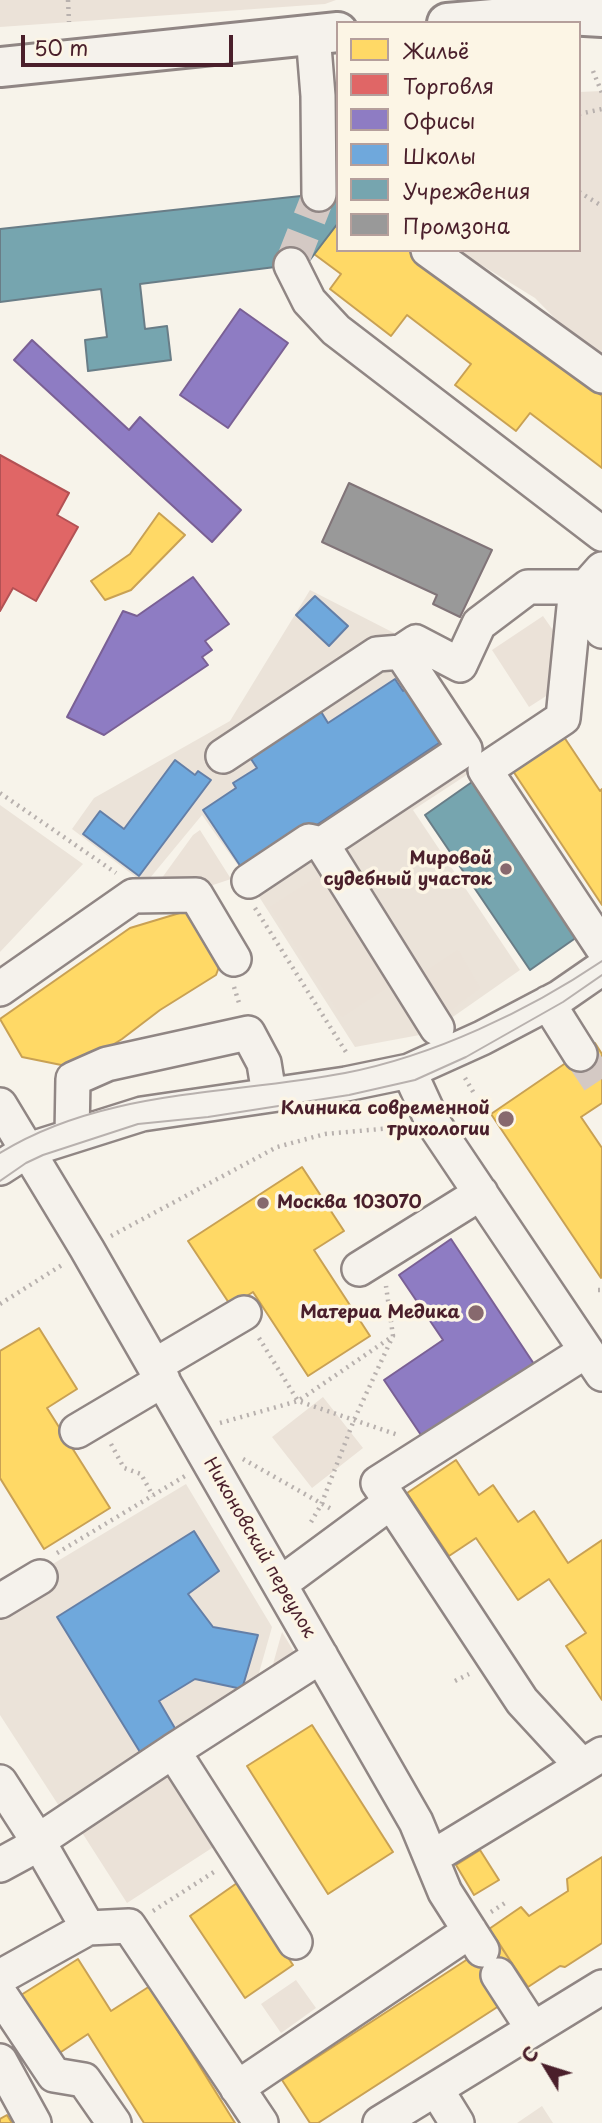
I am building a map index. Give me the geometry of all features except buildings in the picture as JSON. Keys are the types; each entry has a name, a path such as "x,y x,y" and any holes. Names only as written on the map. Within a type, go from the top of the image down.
{"main road":[{"path":"470,21 550,14 602,17"},
{"path":"0,67 325,33"}],"street":[{"path":"325,33 318,96 325,183"},
{"path":"431,252 602,376"},
{"path":"291,265 309,301 336,330 602,534"},
{"path":"588,581 586,612 602,631"},
{"path":"223,756 377,654 401,652 416,642 460,665 479,624 528,587 588,581"},
{"path":"588,581 563,718 485,770 602,947"},
{"path":"322,844 465,749 401,652"},
{"path":"249,881 309,841 322,844 437,1028"},
{"path":"0,989 133,896 196,895 234,960"},
{"path":"0,1168 28,1150 142,1114 346,1084 409,1071 482,1038 548,1003 602,968"},
{"path":"548,1003 580,1054"},
{"path":"72,1136 73,1079 107,1064 248,1033 264,1063 269,1094"},
{"path":"409,1071 432,1121 594,1363 378,1483 522,1701 592,1760 444,1850"},
{"name":"Никоновский переулок","path":"0,1105 87,1249 416,1822 445,1892 533,2029"},
{"path":"371,1262 481,1193"},
{"path":"87,1425 244,1313"},
{"path":"280,1584 391,1502"},
{"path":"0,1601 47,1566"},
{"path":"0,1865 24,1852 173,1751 321,1656"},
{"path":"173,1751 295,1942"},
{"path":"0,1782 88,1928"},
{"path":"0,1977 88,1928 129,1926 261,2123"},
{"path":"237,2088 483,1952"},
{"path":"380,2123 602,1987"},
{"path":"0,1994 54,2075 84,2080 114,2123"},
{"path":"0,2062 34,2123"},
{"path":"436,2089 457,2123"}],"path":[{"path":"68,0 69,22"},
{"path":"593,71 602,93"},
{"path":"581,114 602,109"},
{"path":"581,193 602,206"},
{"path":"0,793 125,880"},
{"path":"234,960 231,977 248,1033"},
{"path":"466,1078 475,1095"},
{"path":"0,1304 87,1249 277,1147 326,1134 408,1127"},
{"path":"308,1528 321,1504 354,1420 393,1336 371,1262"},
{"path":"244,1313 298,1401 409,1438"},
{"path":"219,1423 298,1401 393,1336"},
{"path":"87,1425 124,1468 141,1474 153,1496"},
{"path":"239,1456 321,1504 362,1523"},
{"path":"47,1566 190,1473"},
{"path":"129,1926 240,1856"}],"shaded area":[{"path":"0,0 336,0 325,4 0,27"},
{"path":"602,91 602,355 582,346 535,298 460,252 581,252 581,92"},
{"path":"310,590 396,634 417,626 448,642 434,670 479,737 482,765 413,810 520,970 425,1034 355,1047 249,881 202,815 145,884 72,829 94,798 230,721"},
{"path":"543,616 557,636 554,691 529,707 492,650"},
{"path":"0,805 83,864 0,952"},
{"path":"200,830 231,879 210,886 159,882 193,835"},
{"path":"323,873 394,983 342,1017 270,907"},
{"path":"458,950 480,988 446,1014 422,974"},
{"path":"323,1397 363,1448 312,1488 272,1437"},
{"path":"186,1484 272,1627 253,1694 59,1806 0,1715 0,1608 21,1583"},
{"path":"282,1632 302,1665 266,1689"},
{"path":"168,1774 215,1846 127,1903 81,1831"},
{"path":"296,1980 316,2008 281,2033 261,2004"},
{"path":"542,2106 553,2123 517,2123 520,2121"}],"tunnel":[{"path":"291,265 319,194"},
{"path":"580,1054 602,1087"}],"tram line":[{"path":"0,1153 40,1132 124,1105 345,1073 412,1055 511,1014 602,961"},
{"path":"0,1181 43,1155 138,1124 208,1117 349,1095 415,1080 466,1057 563,1002 602,975"}],"place":[{"name":"Мировой судебный участок","path":"506,869"},
{"name":"Клиника современной трихологии","path":"506,1119"},
{"name":"Москва 103070","path":"263,1203"},
{"name":"Материа Медика","path":"476,1313"}]}
